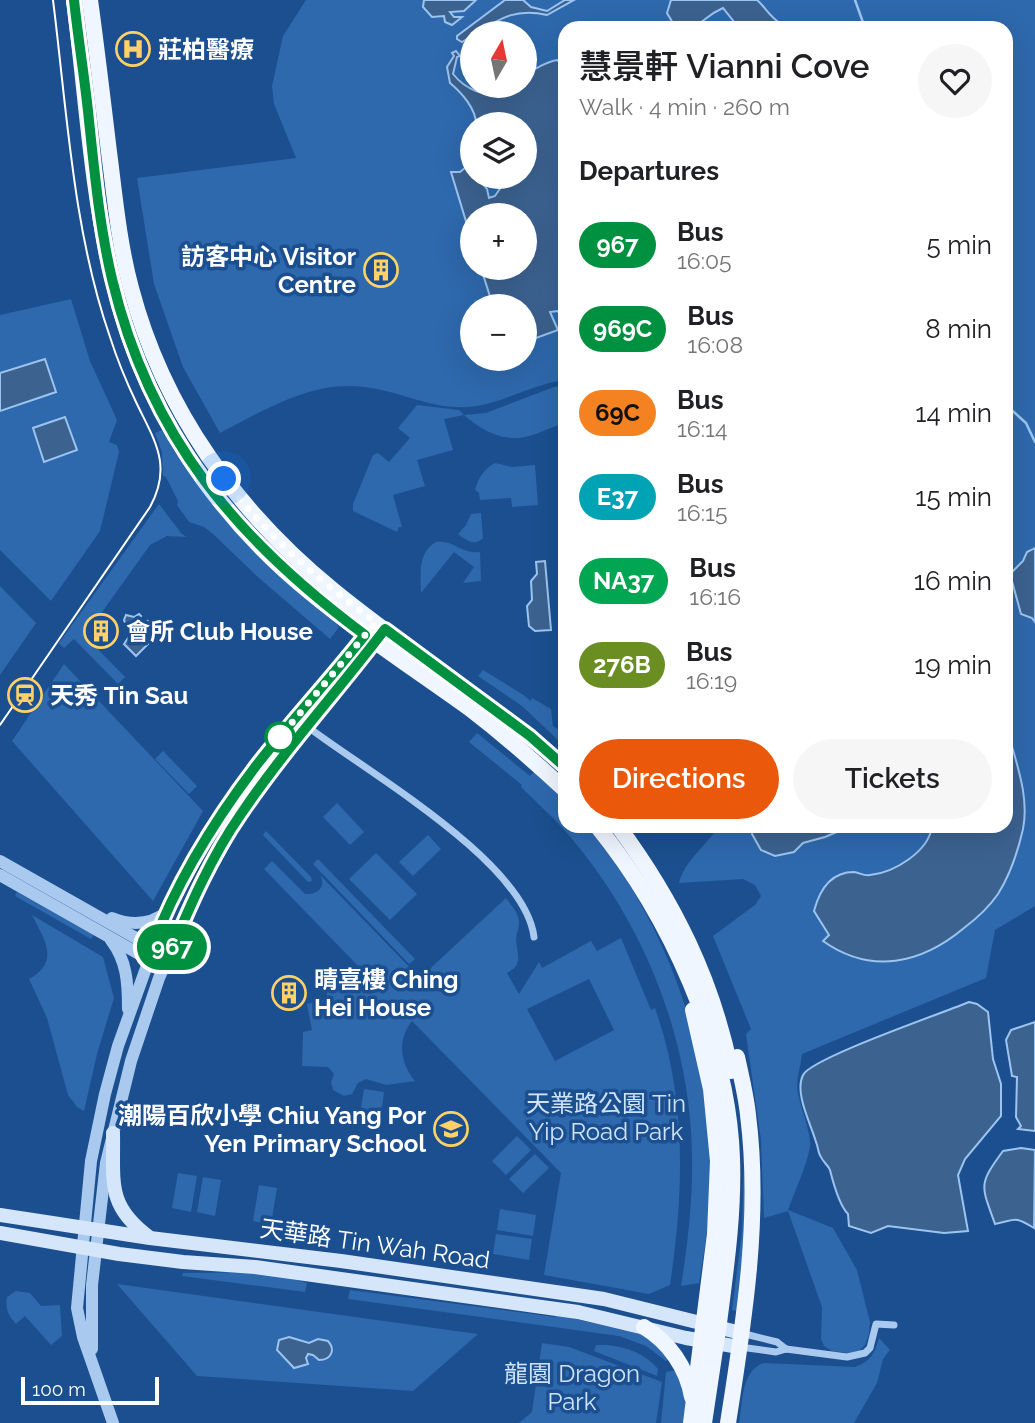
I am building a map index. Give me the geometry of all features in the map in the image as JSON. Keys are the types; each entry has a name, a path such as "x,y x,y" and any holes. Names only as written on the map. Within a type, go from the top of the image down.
{"main road":[{"path":"74,0 107,254 119,303 145,377 179,444 229,512 290,576 374,635 530,736 558,761"},
{"path":"90,0 122,250 141,324 159,370 194,435 241,502 427,687 470,709 558,784"},
{"path":"602,833 639,885 665,931 706,1018 741,1132 743,1181 739,1236 714,1423"},
{"path":"623,833 653,876 703,973 723,1032 736,1055 748,1114 751,1231 704,1423"},
{"path":"684,972 711,1089 718,1146 715,1234 726,1330 728,1423"},
{"path":"723,1032 729,1089"},
{"path":"113,1133 117,1200 128,1220 150,1238"},
{"name":"天華路 Tin Wah Road","path":"0,1215 150,1238 341,1261 572,1294 628,1304 726,1330"},
{"name":"天華路 Tin Wah Road","path":"0,1233 183,1262 255,1267 578,1312 702,1341 726,1330"},
{"path":"644,1327 664,1342 681,1366 689,1384 692,1417"},
{"path":"692,1417 702,1341 726,1330"}],"street":[{"path":"91,1229 139,1031 193,901 226,836 271,771 308,727 374,635"},
{"path":"113,1423 81,1330 77,1308 89,1249 97,1128 113,1061 167,911 196,856 236,794 276,742 374,635"},
{"path":"308,727 435,817 472,848 522,901 530,918 534,937"},
{"path":"0,861 67,899 166,962"},
{"path":"0,875 109,937 151,953"},
{"path":"67,899 126,923 145,923 167,911"},
{"path":"109,937 126,970 128,1017"},
{"path":"726,1330 776,1352 786,1349 837,1357 858,1356 870,1348 876,1324 894,1325"},
{"path":"726,1330 777,1342 786,1349"}],"green space":[{"path":"306,0 1035,0 1035,906 995,930 986,978 802,1054 797,1089 810,1147 788,1210 833,1228 857,1270 870,1322 865,1345 859,1351 832,1351 824,1346 821,1339 822,1307 788,1211 764,1218 761,1140 746,1034 751,1029 713,936 755,905 761,896 755,885 743,879 679,883 691,860 714,833 1013,833 1013,21 558,21 558,381 467,407 432,404 356,386 315,390 276,404 220,433 183,367 154,284 137,178 296,158 274,104 272,86 283,36"},
{"path":"71,299 90,361 117,420 109,442 117,445 119,452 100,531 51,601 0,550 0,315"},
{"path":"558,387 558,426 520,438 502,437 478,426 464,415 486,413"},
{"path":"417,405 459,410 464,415 444,419 453,450 417,460 425,486 393,495 402,527 399,527 397,532 353,511 353,504 373,455 378,453 389,462 410,438 398,428"},
{"path":"166,428 339,627 330,639 213,534 204,527 189,522 177,505 178,501 166,477 163,476 162,452 155,433"},
{"path":"495,463 512,467 535,465 538,505 512,507 511,498 480,500 479,493 475,490 478,481"},
{"path":"159,504 186,537 167,536 150,545 85,636 125,677 118,684 74,639 64,648 59,643"},
{"path":"481,513 483,538 480,541 473,542 458,534 471,514"},
{"path":"436,542 480,552 481,581 463,583 474,567 454,552 421,593 423,558"},
{"path":"0,586 36,623 0,675"},
{"path":"64,664 203,811 153,901 12,741"},
{"path":"483,670 531,701 532,698 551,709 553,726 558,729 558,740 522,706 478,676"},
{"path":"477,733 530,776 534,772 558,794 558,823 521,787 522,785 469,742"},
{"path":"163,751 197,786 189,794 155,759"},
{"path":"337,803 364,832 350,845 323,817"},
{"path":"266,831 312,881 308,882 263,835"},
{"path":"567,833 593,833 616,864 661,944 692,1028 709,1118 712,1166 710,1210 699,1283 681,1286 688,1236 692,1154 689,1110 672,1024 639,942 618,903"},
{"path":"428,835 441,849 413,876 399,862"},
{"path":"376,853 417,894 390,920 349,879"},
{"path":"318,859 415,959 409,964 313,864"},
{"name":"天業路公園 Tin Yip Road Park","path":"272,861 305,894 320,889 320,875 420,978 506,898 519,919 516,939 518,963 507,973 519,994 539,962 542,968 591,941 597,951 621,938 651,1010 655,1008 673,1076 678,1111 680,1180 670,1285 649,1294 544,1275 561,1173 412,1021 404,1036 402,1051 406,1067 415,1081 386,1085 366,1079 358,1083 352,1094 344,1096 333,1090 331,1082 334,1074 328,1067 302,1066 303,1032 312,1030 307,1004 328,999 322,975 346,970 353,972 360,968 264,869","holes":["589,979 614,1030 555,1061 527,1009"]},
{"path":"17,892 94,935 91,939 15,896"},
{"path":"32,915 103,957 114,998 84,1111 77,1107 68,1095 47,1018 29,979 45,965 47,957 45,941"},
{"path":"364,1089 384,1092 379,1130 358,1126"},
{"path":"517,1136 531,1150 506,1175 492,1161"},
{"path":"535,1154 549,1168 523,1193 509,1179"},
{"path":"744,1155 748,1188 738,1311 732,1310 742,1231"},
{"path":"178,1173 197,1176 191,1212 172,1208"},
{"path":"203,1177 221,1180 215,1216 197,1212"},
{"path":"259,1185 277,1188 271,1224 253,1221"},
{"path":"500,1209 536,1215 533,1236 497,1230"},
{"path":"496,1234 532,1239 529,1260 493,1254"},
{"path":"183,1273 261,1274 307,1283 305,1292 182,1276"},
{"path":"117,1284 478,1334 413,1391 197,1376"},
{"path":"350,1290 555,1317 556,1314 643,1335 659,1346 669,1359 666,1361 646,1346 619,1336 348,1299"},
{"path":"16,1291 30,1293 41,1306 60,1305 62,1336 51,1345 25,1316 16,1324 9,1315 7,1297"},
{"path":"879,1338 890,1350 883,1359 877,1383 854,1423 739,1423 744,1388 756,1367 764,1363 855,1367 872,1356"},
{"name":"龍園 Dragon Park","path":"542,1343 569,1347 662,1382 656,1423 519,1423 532,1412"},
{"path":"596,1345 622,1347 638,1353 658,1369 657,1376 594,1351"},
{"path":"676,1370 686,1401 684,1423 661,1423 666,1372"}],"shaded area":[{"path":"424,0 476,0 464,11 450,12 454,17 462,17 452,25 445,22 444,16 432,17 423,7"},
{"path":"505,0 523,0 531,7 547,11 565,0 574,0 547,15 518,13 496,21 477,21"},
{"path":"671,0 757,0 777,21 733,21 723,8 702,21 672,21 667,13"},
{"path":"456,51 460,56 457,57 453,74 460,81 460,93 450,83 447,67 454,56 452,53"},
{"path":"558,61 558,312 550,312 558,330 537,338 537,294 489,294 485,280 537,280 537,203 460,203 451,172 460,172 460,189 487,189 489,198 495,196 500,189 537,189 537,112 473,112 464,98 537,98 537,68"},
{"path":"45,359 56,392 0,411 0,373"},
{"path":"65,417 77,450 44,462 33,428"},
{"path":"1035,548 1035,622 1021,614 1013,585 1013,571 1023,561 1027,552"},
{"path":"545,561 551,630 535,631 529,626 527,606 532,600 531,581 537,574 536,562"},
{"path":"139,614 141,622 145,624 148,621 160,632 136,656 124,644 130,635 124,620 126,615 134,617"},
{"path":"1013,750 1023,789 1025,816 1013,863 991,904 948,940 931,950 895,961 859,958 841,952 823,941 829,935 814,911 819,897 832,879 846,873 870,875 889,870 908,860 929,835 1013,833"},
{"path":"834,833 803,843 794,852 775,856 761,850 752,834"},
{"path":"969,1002 988,1012 993,1059 1001,1084 1001,1116 965,1159 958,1175 968,1231 944,1233 888,1226 871,1233 849,1226 848,1214 839,1199 830,1170 819,1154 804,1108 801,1091 803,1075 811,1067 852,1047"},
{"path":"1035,1022 1035,1131 1018,1129 1021,1126 1016,1117 1017,1077 1012,1076 1006,1040 1011,1030"},
{"path":"1021,1148 1035,1150 1034,1228 1018,1220 995,1224 985,1193 984,1186 989,1171 1003,1151"},
{"path":"289,1337 309,1343 318,1339 328,1341 332,1348 331,1354 319,1360 308,1354 308,1364 294,1368 277,1350 279,1340"}],"waterway":[{"path":"855,0 862,21"},
{"path":"1013,411 1026,423 1035,442"}],"tram line":[{"path":"0,725 150,507 160,478 158,453 116,353 87,255 73,170 53,0"}],"bus line":[{"name":"967","path":"74,0 107,254 119,303 145,377 179,444 229,512 290,576 365,635 243,783 196,856 152,947 169,956 226,836 271,771 385,629 530,736 558,760"}],"place":[{"name":"莊柏醫療","path":"133,49"},
{"name":"訪客中心 Visitor Centre","path":"381,270"},
{"name":"會所 Club House","path":"101,631"},
{"name":"天秀 Tin Sau","path":"25,695"},
{"name":"晴喜樓 Ching Hei House","path":"289,993"},
{"name":"潮陽百欣小學 Chiu Yang Por Yen Primary School","path":"451,1129"}],"route":[{"path":"224,479 280,544 333,590 376,622 280,737"}]}
